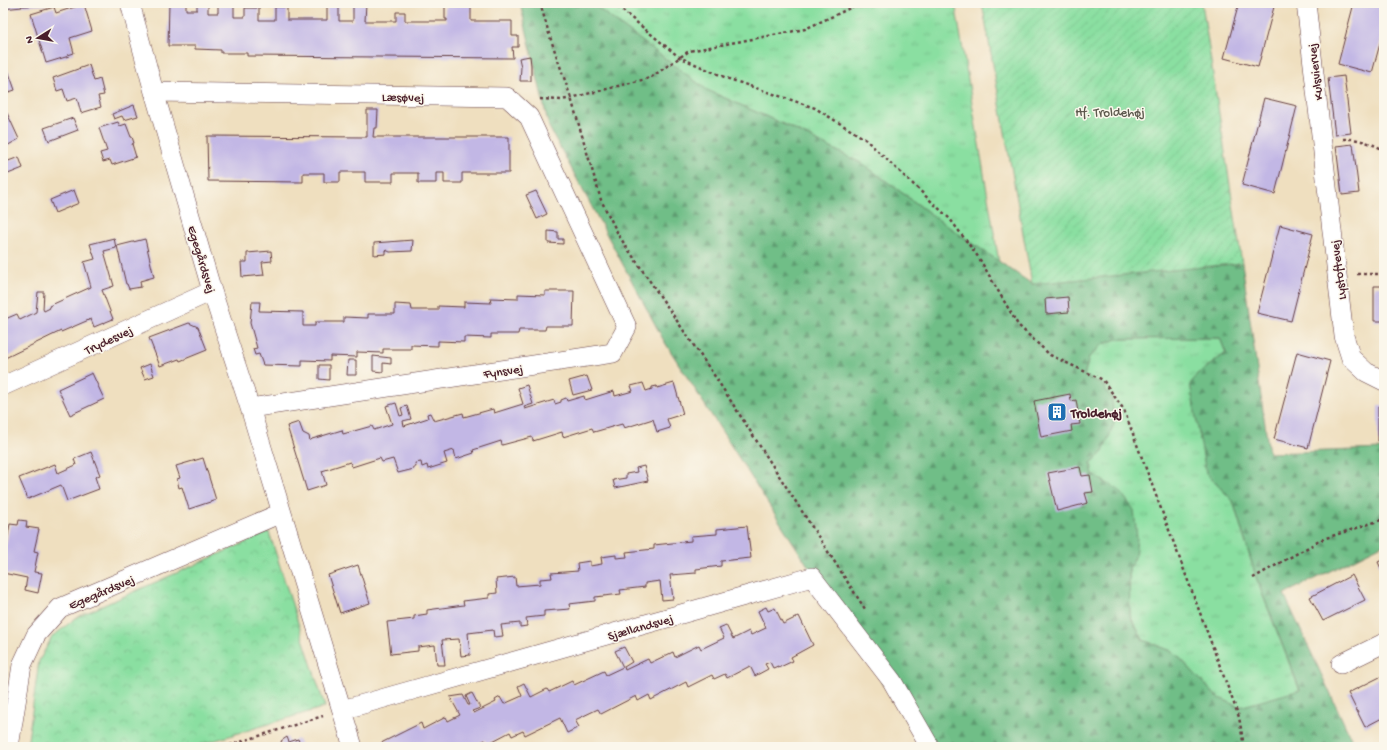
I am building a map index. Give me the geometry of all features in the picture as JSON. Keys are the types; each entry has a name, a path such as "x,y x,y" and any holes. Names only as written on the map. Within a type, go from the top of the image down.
{"street":[{"name":"Egegårdsvej","path":"130,3 154,92 212,291 250,408 353,747"},
{"name":"Kulsviervej","path":"1306,3 1322,141"},
{"name":"Læsøvej","path":"154,92 507,98 529,117 578,223"},
{"name":"Lystoftevej","path":"1322,141 1344,336 1351,358 1366,372 1384,380"},
{"name":"Fynsvej","path":"250,408 613,353 627,327 578,223"},
{"name":"Trydesvej","path":"3,386 212,291"},
{"name":"Egegårdsvej","path":"9,747 22,666 36,635 60,608 281,513"},
{"name":"Sjællandsvej","path":"342,710 812,577 892,681 930,747"},
{"path":"1341,664 1384,643"}],"path":[{"path":"540,3 571,98 600,200 618,236 716,378 867,613"},
{"path":"613,3 679,57 729,79 815,108 865,139 950,219 979,258 1018,325 1050,355 1103,380 1124,410 1239,717 1244,747"},
{"path":"538,99 562,100 650,78 689,51 805,29 861,3"},
{"path":"1322,141 1357,139 1371,143 1384,150"},
{"path":"1337,274 1384,274"},
{"path":"1253,578 1323,539 1384,519"},
{"path":"224,747 342,710"},
{"path":"950,740 954,747"},
{"path":"1378,747 1384,744"}],"green space":[{"path":"520,3 591,3 707,90 785,125 863,164 943,223 1032,284 1242,263 1269,453 1384,449 1384,544 1284,594 1355,747 924,747 664,341 549,127","holes":["1220,338 1226,353 1198,374 1190,384 1206,473 1233,501 1257,580 1300,690 1240,707 1217,697 1174,652 1143,640 1130,616 1129,569 1135,557 1137,538 1134,510 1119,490 1093,475 1091,463 1103,452 1114,424 1112,399 1102,384 1084,376 1089,357 1102,345 1116,339"]},
{"path":"591,3 955,3 999,262 863,164 785,125 707,90"},
{"name":"Hf. Troldehøj","path":"982,3 1202,3 1242,263 1032,284"},
{"path":"1220,338 1226,353 1198,374 1206,473 1233,501 1257,580 1300,691 1240,707 1217,697 1174,652 1143,640 1130,616 1129,569 1135,557 1118,490 1093,475 1091,463 1103,452 1084,376 1089,357 1102,345 1116,339"},
{"path":"269,532 325,707 193,747 27,747 39,661 52,637 77,617"}],"building":[{"path":"3,3 21,3 22,7 3,9"},
{"path":"22,3 46,3 46,5 23,6"},
{"path":"169,3 186,3 186,10 197,10 197,3 208,3 208,13 218,13 218,3 223,3 223,5 234,6 234,17 245,17 245,8 259,8 259,20 275,20 275,7 287,7 287,20 327,20 327,5 330,5 330,3 338,3 339,21 353,21 353,3 366,3 365,21 396,21 396,12 405,12 405,21 447,21 447,19 445,19 445,3 471,3 471,21 512,21 512,36 518,36 518,47 512,47 513,58 247,56 247,53 221,53 221,50 195,49 195,46 168,46"},
{"path":"1239,3 1275,3 1258,67 1224,58"},
{"path":"1354,3 1384,3 1384,29 1372,73 1338,64"},
{"path":"84,4 92,31 70,38 74,53 46,63 31,14 54,7 56,13"},
{"path":"3,56 15,90 3,94"},
{"path":"530,56 531,81 520,81 521,67 519,58"},
{"path":"89,65 94,81 100,79 104,95 98,96 101,107 81,113 77,98 67,101 63,89 57,91 53,78"},
{"path":"1344,76 1351,133 1335,135 1328,78"},
{"path":"1264,98 1297,106 1275,194 1242,185"},
{"path":"134,105 138,116 124,120 122,116 114,119 112,114"},
{"path":"367,110 378,110 377,128 374,128 373,137 509,137 509,173 462,173 462,183 444,183 444,173 436,173 436,183 418,183 418,173 393,173 393,182 365,182 365,172 340,172 340,182 324,182 324,173 303,173 303,182 208,181 207,136 367,137"},
{"path":"7,113 19,139 3,148 3,115"},
{"path":"73,118 78,130 49,141 44,128"},
{"path":"118,122 120,126 126,124 134,143 132,144 136,157 112,165 110,160 103,162 100,153 107,151 99,128"},
{"path":"1353,144 1359,193 1342,195 1336,146"},
{"path":"19,157 23,168 3,176 3,163"},
{"path":"74,190 79,203 55,213 50,200"},
{"path":"536,191 547,214 537,219 526,195"},
{"path":"1280,225 1313,234 1291,321 1257,313"},
{"path":"548,231 558,232 558,239 563,239 563,244 548,243"},
{"path":"114,238 116,248 104,251 114,286 102,290 113,319 94,327 91,319 61,331 3,359 3,320 17,314 20,320 36,312 38,292 44,292 44,311 50,308 49,306 91,287 84,262 95,259 90,244"},
{"path":"145,239 154,277 140,281 141,287 129,289 126,284 117,246"},
{"path":"413,240 412,251 390,252 386,250 386,254 374,255 374,243"},
{"path":"271,251 272,261 262,262 264,275 242,277 241,262 247,262 247,253"},
{"path":"1374,286 1384,286 1384,321 1374,321"},
{"path":"545,291 574,291 573,326 546,326 545,330 519,330 518,334 491,334 491,338 464,337 464,342 438,341 438,346 411,345 411,349 383,349 383,353 357,352 357,357 330,356 330,361 302,360 302,366 263,365 259,354 255,355 253,349 257,348 250,323 252,302 260,302 259,311 303,312 303,326 315,326 315,322 344,322 344,317 368,318 368,314 395,314 395,304 411,305 412,310 438,310 438,306 464,307 464,302 491,303 490,298 518,299 518,294 545,295"},
{"path":"1068,297 1069,312 1046,314 1045,299"},
{"path":"189,323 198,327 207,350 180,361 179,359 160,366 149,338"},
{"path":"1297,352 1330,361 1308,448 1274,439"},
{"path":"373,356 391,358 391,364 383,363 383,372 373,371"},
{"path":"348,360 356,360 356,375 347,375"},
{"path":"150,364 154,376 145,379 140,368"},
{"path":"319,365 329,365 329,380 319,379"},
{"path":"92,373 104,399 70,415 58,389"},
{"path":"587,376 592,390 573,395 569,381"},
{"path":"643,383 646,391 652,389 652,387 657,386 657,388 674,383 683,414 667,419 670,428 657,432 653,419 624,428 622,424 594,432 592,428 563,437 562,432 533,441 532,437 502,445 501,441 473,450 474,453 456,459 454,450 444,453 447,463 428,469 427,465 422,467 421,462 415,463 416,467 414,467 414,469 398,473 393,459 382,462 380,458 352,467 350,462 322,471 326,485 307,491 287,426 299,422 303,433 309,436 310,441 312,439 342,430 343,434 372,426 374,430 392,424 386,406 396,403 400,416 403,415 401,408 407,406 411,419 403,421 404,426 428,418 427,414 430,413 434,421 463,413 464,417 493,409 494,413 523,404 518,388 527,385 533,404 524,407 525,409 554,400 555,404 566,398 567,401 584,396 585,400 614,391 615,396 633,391 631,386"},
{"name":"Troldehøj","path":"1070,394 1071,401 1076,400 1080,424 1071,425 1072,431 1041,437 1034,401"},
{"path":"1378,406 1384,406 1384,441 1378,441"},
{"path":"91,452 100,475 95,477 99,489 67,501 61,485 28,499 19,478 55,464 58,473 76,465 74,459"},
{"path":"203,458 216,500 189,509 182,487 179,488 177,479 180,478 176,466"},
{"path":"644,466 648,481 615,488 613,480 626,478 626,474 637,472 636,468"},
{"path":"1080,467 1082,476 1090,475 1093,492 1085,493 1088,503 1057,511 1048,473"},
{"path":"19,520 27,521 26,527 39,529 34,551 38,552 34,572 42,573 38,593 25,590 27,578 3,573 3,544 6,545 10,524 18,525"},
{"path":"747,526 751,558 721,561 721,566 696,569 696,573 670,575 673,599 662,600 660,581 645,583 645,587 620,590 621,594 595,597 595,601 569,604 570,609 544,611 544,616 526,618 527,626 520,627 520,623 501,625 503,636 494,637 493,630 468,633 470,655 461,656 459,639 442,640 445,665 437,665 435,645 418,647 418,651 391,654 387,622 414,619 414,616 427,614 427,610 464,605 463,601 489,598 489,594 497,593 496,579 515,577 516,586 540,584 540,579 552,578 551,573 578,571 577,563 590,561 590,566 602,564 601,557 616,555 616,558 627,557 626,552 654,549 654,545 691,541 691,536 717,534 717,529"},
{"path":"1384,559 1384,575 1378,562"},
{"path":"358,565 370,603 340,613 328,575"},
{"path":"1352,575 1365,600 1323,621 1310,597"},
{"path":"766,607 768,611 775,608 783,624 799,616 813,645 791,657 793,661 778,668 778,666 773,668 770,662 765,664 768,669 755,676 750,666 727,678 725,674 714,679 712,675 688,687 686,682 651,700 649,695 638,701 636,696 601,714 598,709 575,720 579,727 567,733 560,718 525,735 523,731 512,736 510,732 487,744 485,740 470,747 383,747 381,743 421,723 423,729 446,717 448,721 460,715 450,697 463,695 468,705 470,705 466,696 472,693 480,708 472,711 474,713 496,702 495,700 500,697 504,704 522,696 518,686 524,683 531,697 547,689 549,692 572,681 574,685 604,671 606,675 623,667 615,651 624,647 632,662 624,667 625,670 648,659 650,663 673,652 675,657 699,645 701,649 724,638 719,628 726,625 733,639 749,631 751,635 766,628 758,611"},
{"path":"1384,675 1384,717 1365,727 1348,693"},
{"path":"287,737 289,742 298,739 301,747 278,747 277,745 282,744 281,741"}],"place":[{"name":"Troldehøj","path":"1057,412"}]}
